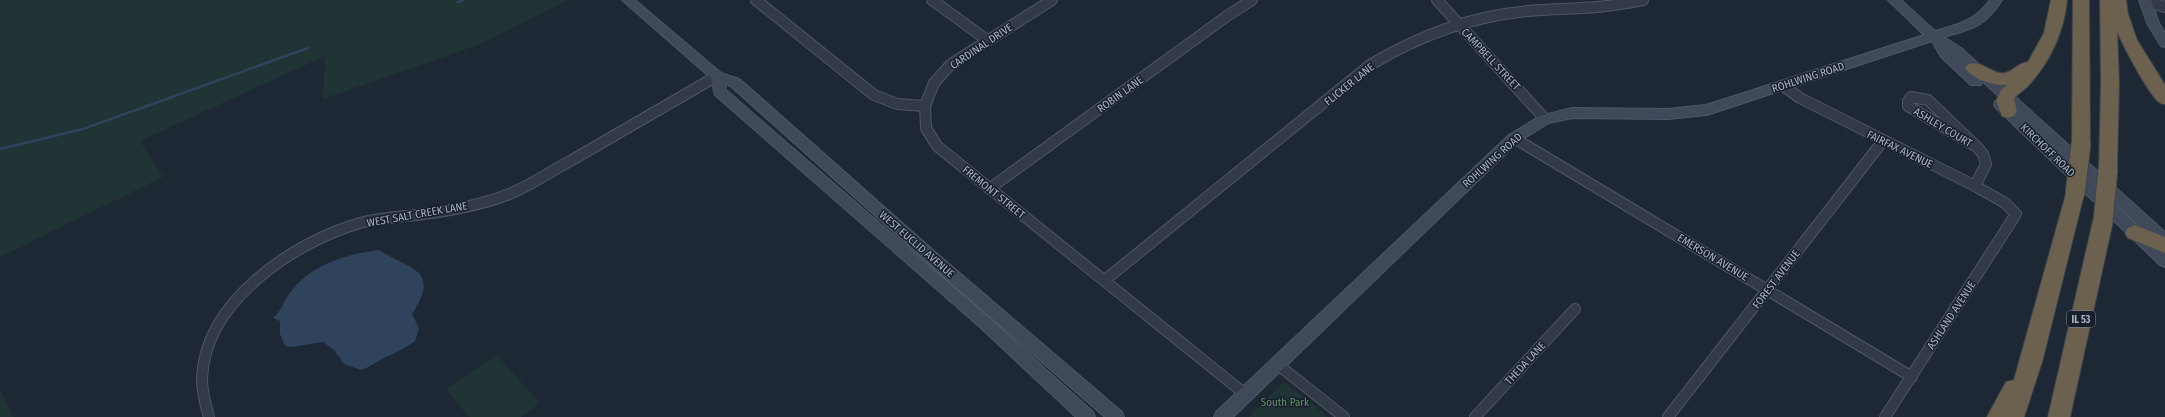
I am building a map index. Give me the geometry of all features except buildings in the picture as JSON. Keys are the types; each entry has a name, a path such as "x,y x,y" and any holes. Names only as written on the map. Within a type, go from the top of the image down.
{"highway":[{"path":"2007,104 2033,69 2052,36 2059,0"},
{"path":"2013,417 2031,362 2075,194 2081,144 2081,0"},
{"name":"IL 53","path":"2059,417 2103,221 2108,169 2110,84 2108,0"},
{"path":"2118,0 2125,32 2133,52 2165,98"},
{"path":"1974,68 1995,78 2006,80 2012,79 2042,53"},
{"path":"2135,233 2165,245"},
{"path":"1998,417 2031,362"}],"main road":[{"name":"WEST EUCLID AVENUE","path":"628,0 717,76 734,82 739,86 930,256 1116,417"},
{"name":"KIRCHOFF ROAD","path":"1894,0 1934,37 1957,51 2007,104 2135,233 2165,260"},
{"name":"ROHLWING ROAD","path":"1222,417 1514,138 1544,119 1572,113 1668,114 1707,110 1921,40 1972,25 1987,13 1996,0"},
{"path":"2145,1 2153,23 2165,43"},
{"name":"KIRCHOFF ROAD","path":"1934,37 1945,54 2007,104 2165,241"},
{"name":"WEST EUCLID AVENUE","path":"717,76 720,92 986,324 1087,417"}],"street":[{"path":"756,0 874,95 897,104 925,106"},
{"path":"932,0 987,40"},
{"name":"CARDINAL DRIVE","path":"925,106 934,83 951,64 1052,0"},
{"name":"ROBIN LANE","path":"989,189 1221,20 1252,0"},
{"name":"CAMPBELL STREET","path":"1437,0 1535,106 1544,119"},
{"name":"FLICKER LANE","path":"1105,280 1370,65 1408,43 1460,26 1526,11 1613,7 1643,0"},
{"path":"2145,1 2165,7"},
{"name":"WEST SALT CREEK LANE","path":"209,417 203,398 201,378 204,360 210,345 226,313 240,296 272,266 313,241 343,230 383,218 454,208 514,191 616,136 717,76"},
{"name":"FAIRFAX AVENUE","path":"1782,86 1796,96 1975,186 2006,203 2016,214"},
{"name":"ASHLEY COURT","path":"1975,186 1986,164 1983,154 1977,147 1928,100 1911,97 1908,101 1908,106 1977,147"},
{"name":"FREMONT STREET","path":"925,106 923,116 927,134 937,146 1245,394"},
{"name":"EMERSON AVENUE","path":"1514,138 1912,377"},
{"name":"FOREST AVENUE","path":"1668,417 1883,141"},
{"name":"ASHLAND AVENUE","path":"1885,417 2016,214"},
{"name":"THEDA LANE","path":"1475,417 1575,309"},
{"path":"1277,364 1344,417"}],"green space":[{"path":"0,0 568,0 478,45 323,99 325,56 140,141 163,177 0,257"},
{"path":"497,355 540,403 521,417 469,417 446,389"},
{"name":"South Park","path":"1284,382 1328,417 1248,417"},
{"path":"0,389 13,417 0,417"}],"water":[{"path":"379,250 411,267 423,279 424,288 412,314 419,328 415,341 401,350 361,370 344,364 334,350 323,342 292,347 285,346 280,334 280,321 273,318 298,283 318,268 330,262 354,254"}],"waterway":[{"path":"458,2 463,0"},
{"path":"0,149 83,129 308,48"}]}
